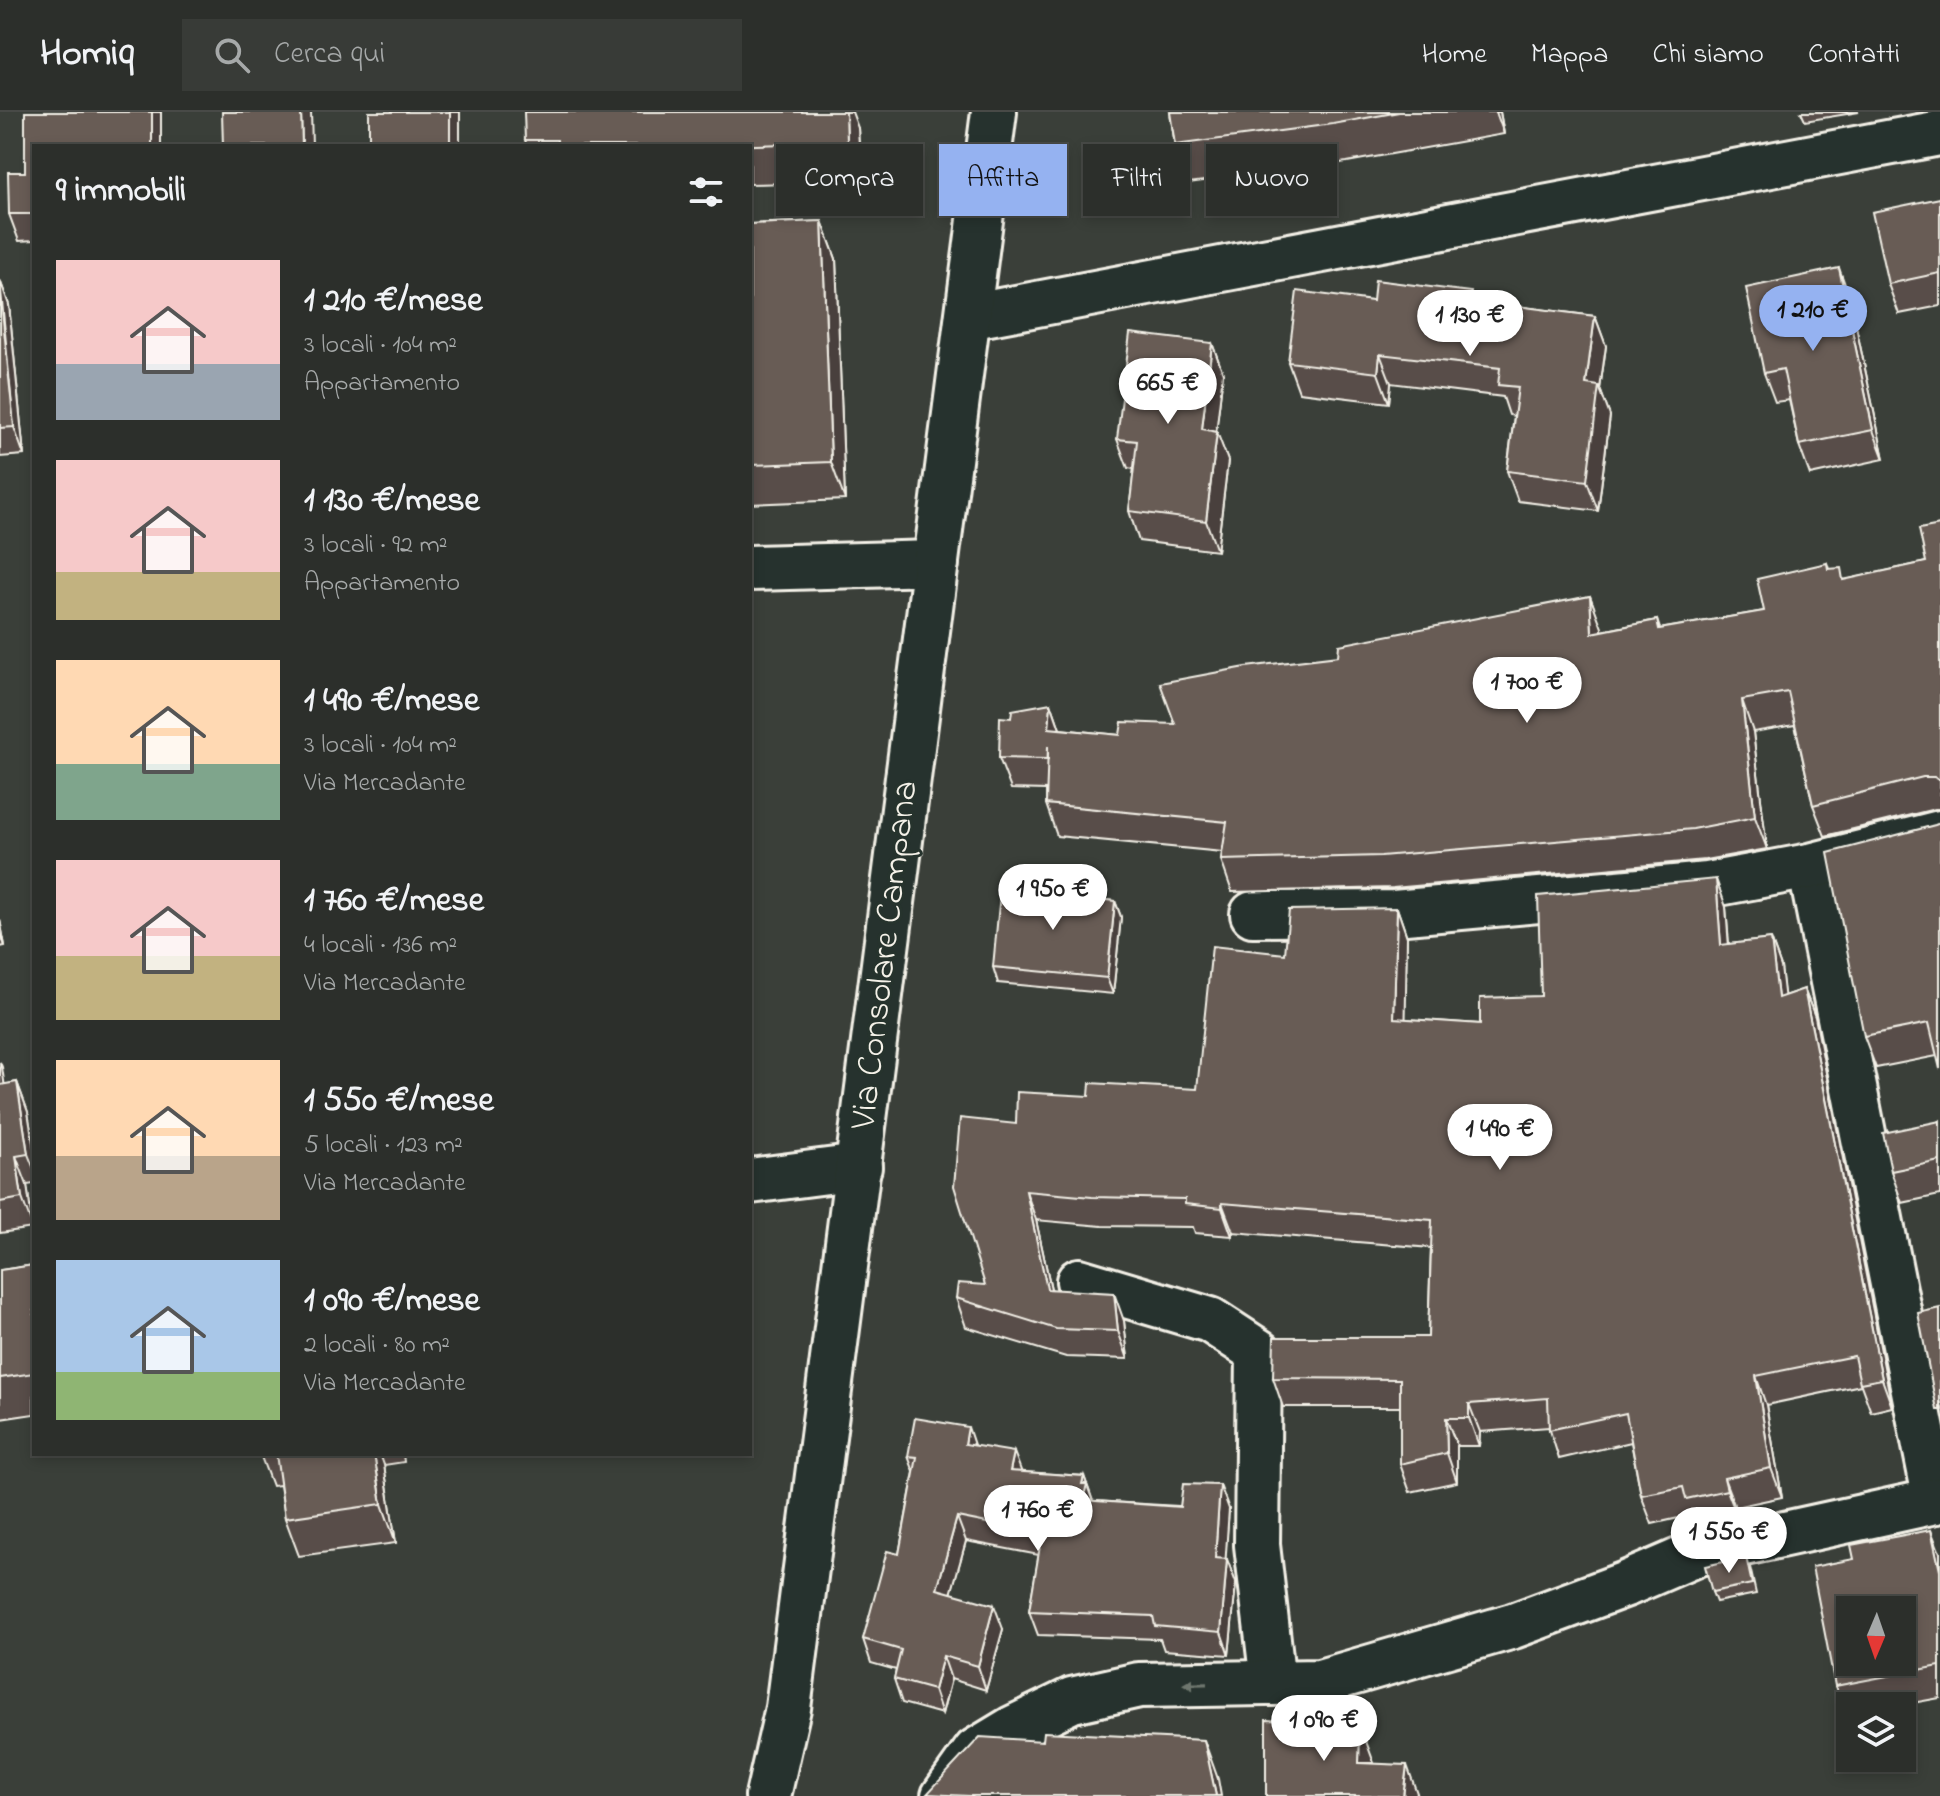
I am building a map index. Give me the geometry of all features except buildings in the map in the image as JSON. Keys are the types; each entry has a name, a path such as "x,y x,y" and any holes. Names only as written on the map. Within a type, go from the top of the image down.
{"street":[{"name":"Via Consolare Campana","path":"768,1796 788,1708 994,112"},
{"path":"968,317 1940,133"},
{"path":"752,568 936,563"},
{"path":"1253,914 1394,913 1708,885 1810,866 1940,833"},
{"path":"944,1796 976,1751 1014,1728 1072,1700 1139,1685 1320,1682 1513,1626 1626,1584 1698,1553 1938,1500 1810,866"},
{"path":"752,1181 859,1167"},
{"path":"1079,1281 1210,1320 1259,1352 1257,1545 1273,1683"}]}
